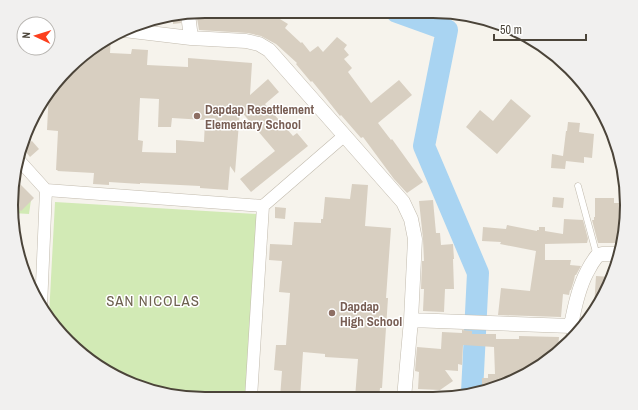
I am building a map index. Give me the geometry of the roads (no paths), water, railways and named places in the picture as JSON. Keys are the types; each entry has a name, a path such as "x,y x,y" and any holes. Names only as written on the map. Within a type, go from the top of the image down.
{"street":[{"path":"189,19 191,38"},
{"path":"135,31 191,38 246,41 259,44 270,50 403,202 411,219 416,239 405,392"},
{"path":"23,164 46,190 263,206 345,135"},
{"path":"41,295 46,190"},
{"path":"251,392 263,206"},
{"path":"573,329 574,312 583,280 587,272 597,256 602,254 614,254"},
{"path":"411,320 479,323 571,331"}],"lane":[{"path":"578,186 597,256"}],"waterway":[{"path":"414,18 447,30 424,146 478,273 472,387"}],"place":[{"name":"Dapdap Resettlement Elementary School","path":"197,116"},
{"name":"Dapdap High School","path":"332,313"}],"district":[{"name":"SAN NICOLAS","path":"153,301"}]}
